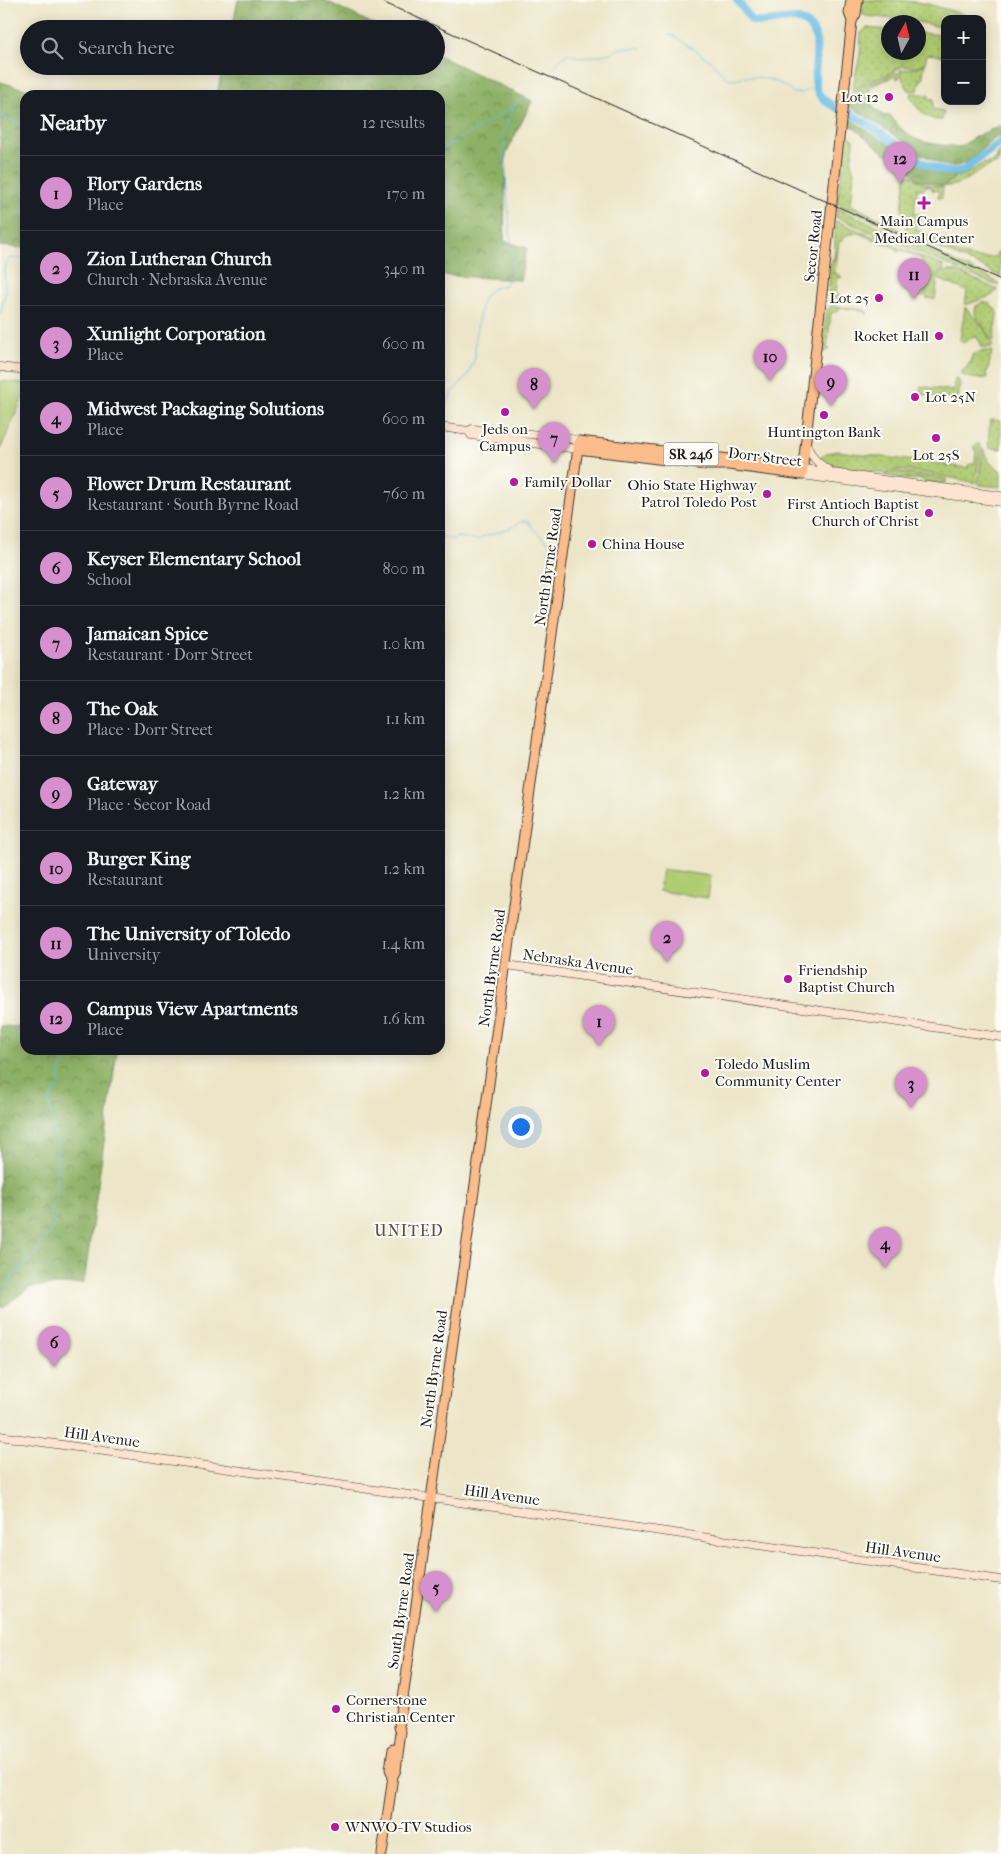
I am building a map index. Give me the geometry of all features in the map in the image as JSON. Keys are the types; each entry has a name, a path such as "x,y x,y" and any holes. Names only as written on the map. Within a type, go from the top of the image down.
{"main road":[{"name":"Secor Road","path":"851,0 849,13 852,21"},
{"name":"Secor Road","path":"802,472 852,21 856,14 858,0"},
{"path":"0,367 20,369"},
{"name":"Dorr Street","path":"445,428 468,431 471,435 712,456 797,467 802,472 922,488 1001,496"},
{"path":"806,441 815,461 834,474"},
{"name":"North Byrne Road","path":"430,1499 507,965 578,445"},
{"name":"Dorr Street","path":"802,472 834,474 1001,502"},
{"name":"Nebraska Avenue","path":"507,965 1001,1037"},
{"name":"Hill Avenue","path":"0,1436 1001,1580"},
{"name":"South Byrne Road","path":"382,1854 392,1776 390,1769 395,1732 399,1727 430,1499"}],"green space":[{"path":"238,0 324,0 365,20 234,20"},
{"path":"862,0 900,0 928,4 965,15 941,15 941,27 926,24 926,15 881,15 881,18 866,16 862,14 863,10 861,10"},
{"path":"867,28 881,29 881,60 926,60 925,63 914,67 903,66 884,76 869,80 852,90 860,55 861,33"},
{"path":"926,34 941,35 941,56 927,54 926,58"},
{"path":"445,58 532,101 506,154 504,241 527,248 520,280 445,275 445,90 218,90 221,75 445,75"},
{"path":"925,64 918,91 908,90 900,70 916,68"},
{"path":"895,72 900,77 897,79 895,76 869,87 870,91 865,93 866,97 850,98 851,94 870,82"},
{"path":"0,82 28,90 20,90 20,248 0,246"},
{"path":"911,93 929,95 928,98 934,99 933,109 944,111 942,120 937,120 923,113 912,100"},
{"path":"869,96 875,110 878,110 884,116 890,115 905,132 920,141 960,147 975,137 1001,125 1001,135 961,165 944,165 919,154 863,114 849,107 850,98 856,99"},
{"path":"848,118 915,162 934,171 956,176 944,186 918,180 903,163 883,152 847,124"},
{"path":"849,136 854,143 851,163 854,171 851,205 905,232 906,225 900,222 903,217 902,209 906,175 911,175 918,181 926,184 943,187 942,198 938,198 939,191 932,190 932,187 925,186 924,189 917,189 914,214 923,215 918,222 914,220 913,223 917,225 915,229 939,240 942,237 946,239 950,250 967,256 978,258 990,257 997,256 996,253 1000,252 1001,277 978,265 837,204 846,137"},
{"path":"1001,149 998,163 958,184 944,186 956,176 964,175 984,163 988,162 989,164 997,159"},
{"path":"837,208 990,278 999,284 995,285 836,217"},
{"path":"836,221 943,266 944,270 930,280 924,296 916,297 922,259 901,250 898,253 898,249 855,232 853,235 851,233 842,238 843,241 839,241 835,273 842,277 838,278 836,293 841,296 841,299 831,297 828,293 832,259 834,259"},
{"path":"949,271 956,271 998,290 991,296 965,305 967,291 938,279 935,299 926,298 927,288 932,280"},
{"path":"983,302 991,304 997,312 994,340 992,341 976,317 976,306"},
{"path":"831,306 840,307 838,311 831,313 827,348 830,349 824,352 822,351 827,311"},
{"path":"841,307 865,310 868,314 865,311"},
{"path":"965,307 985,330 992,347 980,347 980,342 975,335 963,343 960,340"},
{"path":"984,351 992,351 988,371 986,371 987,378 969,377 960,373 971,363 972,355"},
{"path":"955,379 958,379 960,384 958,400 920,394 921,386 953,391"},
{"path":"0,381 20,383 20,404 0,450"},
{"path":"990,421 1001,421 1001,449 990,448 988,443"},
{"path":"976,444 979,444 981,448 975,483 908,471 896,470 883,473 859,471 831,465 819,459 827,453 838,451 968,468 968,465 975,463 976,450 973,448"},
{"path":"983,449 989,462 1001,471 1001,487 980,485 978,483"},
{"path":"896,472 947,479 946,483 927,482 921,479 904,479 884,475"},
{"path":"662,869 711,876 708,898 659,891"},
{"path":"0,1026 20,1027 20,1055 116,1055 84,1283 30,1287 2,1308 0,1305"}],"waterway":[{"path":"737,0 752,21 766,22 789,19 804,22 810,27 814,33 817,50 816,87 822,98 865,122 929,165 944,171 961,171 1001,142"},
{"path":"668,35 672,35 701,54 712,62 726,77 733,79 745,77 766,78 778,82 793,93 801,93 816,87"},
{"path":"553,68 568,53 580,58 608,54 621,48 642,48"},
{"path":"445,406 453,392 468,375 475,358 475,337 483,298 491,289 505,285 513,273 503,134 514,106 525,96"},
{"path":"445,146 513,107"},
{"path":"0,115 20,123"},
{"path":"0,315 6,291 4,270 9,258 20,258"},
{"path":"445,537 454,540 457,537 480,540 482,537 508,529 523,521 528,521 552,546"},
{"path":"0,1293 38,1248 55,1224 50,1213 56,1193 58,1156 49,1100 59,1088 60,1072 69,1055"}],"railway":[{"path":"378,0 422,20"},
{"path":"445,30 1001,280"}],"place":[{"name":"Lot 12","path":"889,97"},
{"name":"Campus View Apartments","path":"900,183"},
{"name":"Main Campus Medical Center","path":"924,203"},
{"name":"Lot 25","path":"879,298"},
{"name":"The University of Toledo","path":"914,299"},
{"name":"Rocket Hall","path":"939,336"},
{"name":"Burger King","path":"770,381"},
{"name":"Lot 25N","path":"915,397"},
{"name":"Gateway","path":"831,406"},
{"name":"The Oak","path":"534,409"},
{"name":"Jeds on Campus","path":"505,412"},
{"name":"Huntington Bank","path":"824,415"},
{"name":"Lot 25S","path":"936,438"},
{"name":"Jamaican Spice","path":"554,463"},
{"name":"Family Dollar","path":"514,482"},
{"name":"Ohio State Highway Patrol Toledo Post","path":"767,494"},
{"name":"First Antioch Baptist Church of Christ","path":"929,513"},
{"name":"China House","path":"592,544"},
{"name":"Zion Lutheran Church","path":"667,962"},
{"name":"Friendship Baptist Church","path":"788,979"},
{"name":"Flory Gardens","path":"599,1046"},
{"name":"Toledo Muslim Community Center","path":"705,1073"},
{"name":"Xunlight Corporation","path":"911,1108"},
{"name":"Midwest Packaging Solutions","path":"885,1268"},
{"name":"Keyser Elementary School","path":"54,1367"},
{"name":"Flower Drum Restaurant","path":"436,1612"},
{"name":"Cornerstone Christian Center","path":"336,1709"},
{"name":"WNWO-TV Studios","path":"335,1827"}],"district":[{"name":"UNITED","path":"409,1230"}]}
